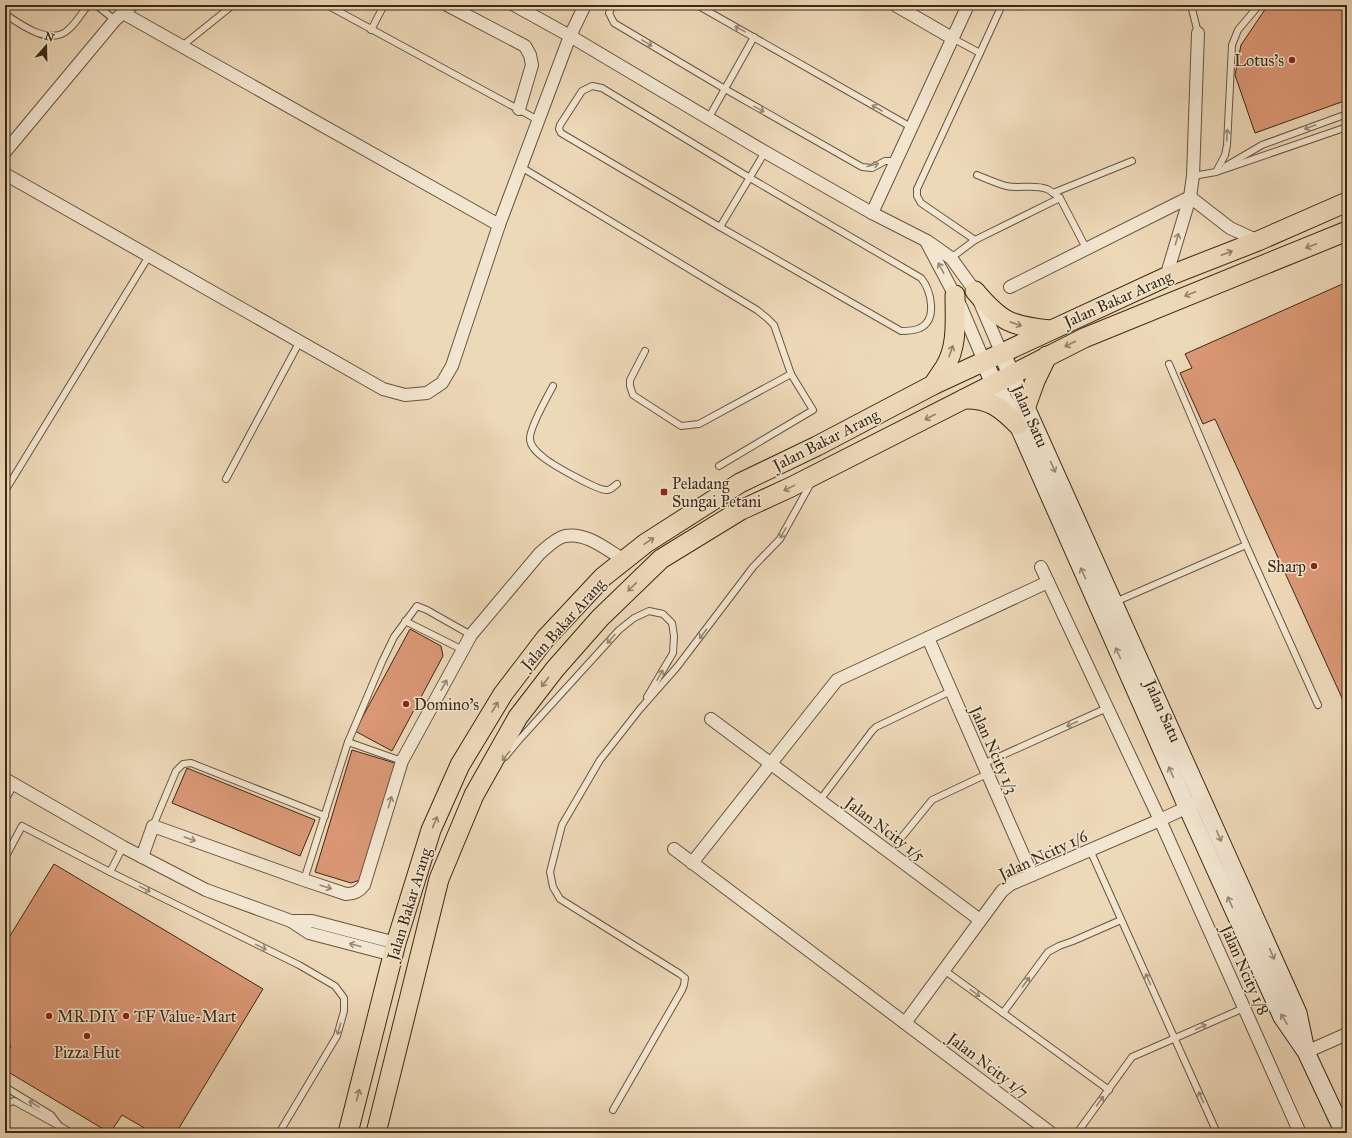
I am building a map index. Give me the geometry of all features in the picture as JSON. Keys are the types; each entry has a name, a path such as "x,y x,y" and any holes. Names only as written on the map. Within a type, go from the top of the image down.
{"main road":[{"name":"Jalan Bakar Arang","path":"348,1133 394,949 431,830 460,765 503,694 546,639 603,577 646,543 740,483 817,446 933,385 1166,276 1258,241 1347,202"},
{"name":"Jalan Bakar Arang","path":"376,1133 439,879 474,795 518,717 555,669 600,618 661,559 741,510 816,474 964,399 1011,373 1084,338 1347,231"},
{"path":"975,292 989,308 1006,321 1025,327 1050,330"},
{"path":"933,385 946,366 954,344 956,322 955,295"},
{"name":"Jalan Satu","path":"1002,354 1026,406 1187,807 1282,1017 1306,1052 1344,1133"},
{"path":"1026,406 1035,381 1047,356"},
{"name":"Jalan Satu","path":"984,361 994,383 1018,424 1203,800 1298,1013 1306,1052"},
{"path":"964,399 980,400 995,405 1018,424"}],"street":[{"path":"447,5 525,46 530,55 532,65 519,109"},
{"path":"514,5 570,36 765,152 926,241 951,258 975,292 1002,354"},
{"path":"5,174 383,389 405,395 427,393 442,384 452,366 499,225 570,36 585,5"},
{"path":"895,5 952,38"},
{"path":"872,212 968,5"},
{"path":"5,152 123,13 499,225"},
{"path":"1166,276 1190,197 1193,176 1198,33"},
{"path":"1190,197 1230,228 1258,241"},
{"path":"1010,287 1190,197"},
{"path":"926,241 961,307 984,361"},
{"path":"142,857 153,826 346,894 353,894 360,891 364,885 402,761 471,635 540,553 552,543 565,536 580,536 592,541 624,560"},
{"name":"Jalan Ncity 1/8","path":"1041,567 1160,820 1300,1133"},
{"path":"692,863 837,680 1048,582"},
{"name":"Jalan Ncity 1/3","path":"928,638 1032,875"},
{"name":"Jalan Ncity 1/5","path":"711,719 980,920"},
{"path":"10,782 123,847 206,890 238,903 291,921 309,933 394,949"},
{"name":"Jalan Ncity 1/6","path":"905,1023 1002,891 1011,884 1203,800"},
{"name":"Jalan Ncity 1/7","path":"674,849 1051,1133"},
{"path":"1306,1052 1347,1034"}],"lane":[{"path":"5,14 29,30 41,34 57,36 69,30 88,5"},
{"path":"96,5 123,13"},
{"path":"182,46 233,5"},
{"path":"326,5 538,120"},
{"path":"371,30 384,5"},
{"path":"613,5 609,13 614,22 725,89 862,167 872,168 885,161 895,161"},
{"path":"697,5 911,127"},
{"path":"975,240 921,203 917,196 917,189 1002,5"},
{"path":"1191,5 1198,33"},
{"path":"1216,172 1225,155 1227,145 1232,45 1238,30 1259,5"},
{"path":"708,119 754,37"},
{"path":"952,38 980,53"},
{"path":"592,86 602,88 750,178 921,278 925,283 932,303 930,317 922,328 911,331 901,331 720,227 561,133 559,129 560,125 582,91 592,86"},
{"path":"1216,172 1262,145 1347,114"},
{"path":"1193,176 1216,172 1347,127"},
{"path":"720,227 765,152"},
{"path":"1053,193 1132,161"},
{"path":"521,168 757,310 774,325 792,374 813,410 719,466"},
{"path":"977,175 1006,186 1039,187 1047,189 1053,193 1060,198 1086,248"},
{"path":"951,258 975,240 1060,198"},
{"path":"5,491 148,256"},
{"path":"226,479 300,341"},
{"path":"645,351 630,380 633,395 681,426 699,424 792,374"},
{"path":"1168,364 1246,545 1318,705"},
{"path":"553,386 531,431 530,440 534,449 545,459 596,488 606,491 617,484"},
{"path":"613,1110 682,990 685,978 560,899 553,887 550,872 562,824 600,760 640,709 677,667 753,567 780,539 816,474"},
{"path":"1107,606 1246,545"},
{"path":"304,880 348,742 394,637 417,606 427,610 471,635"},
{"path":"474,795 519,740 619,630 634,618 649,611 663,614 672,623 674,636 673,653 640,709"},
{"path":"405,621 463,650"},
{"path":"820,800 876,727 951,691"},
{"path":"898,843 932,800 985,769 1107,708"},
{"path":"348,742 402,761"},
{"path":"153,826 176,771 183,764 191,763 325,816"},
{"path":"5,800 10,782"},
{"path":"5,858 22,826 110,872 299,965 335,986 344,998 344,1012 337,1036 279,1133"},
{"path":"110,872 123,847"},
{"path":"1090,850 1217,1133"},
{"path":"1003,1013 1048,952 1121,920"},
{"path":"944,970 1108,1090"},
{"path":"1077,1133 1132,1057 1244,1008"},
{"path":"5,1087 52,1115 59,1126"},
{"path":"5,1104 14,1101 72,1133"},
{"path":"5,1127 10,1133"}],"building":[{"name":"Lotus's","path":"1268,5 1347,5 1347,100 1255,133 1235,75 1241,45"},
{"name":"Sharp","path":"1347,282 1347,709 1215,419 1203,424 1180,373 1192,368 1185,354"},
{"path":"410,629 441,646 443,656 392,751 355,731"},
{"path":"352,750 398,764 363,879 351,883 315,872"},
{"path":"187,768 315,820 300,856 172,803"},
{"name":"TF Value-Mart","path":"54,864 263,989 176,1133 153,1133 122,1115 110,1133 5,1070 5,1056 11,1046 5,1043 5,944"}],"place":[{"name":"Lotus's","path":"1292,60"},
{"name":"Peladang Sungai Petani","path":"664,492"},
{"name":"Sharp","path":"1314,566"},
{"name":"Domino's","path":"406,704"},
{"name":"MR.DIY","path":"49,1016"},
{"name":"TF Value-Mart","path":"126,1016"},
{"name":"Pizza Hut","path":"87,1036"}]}
